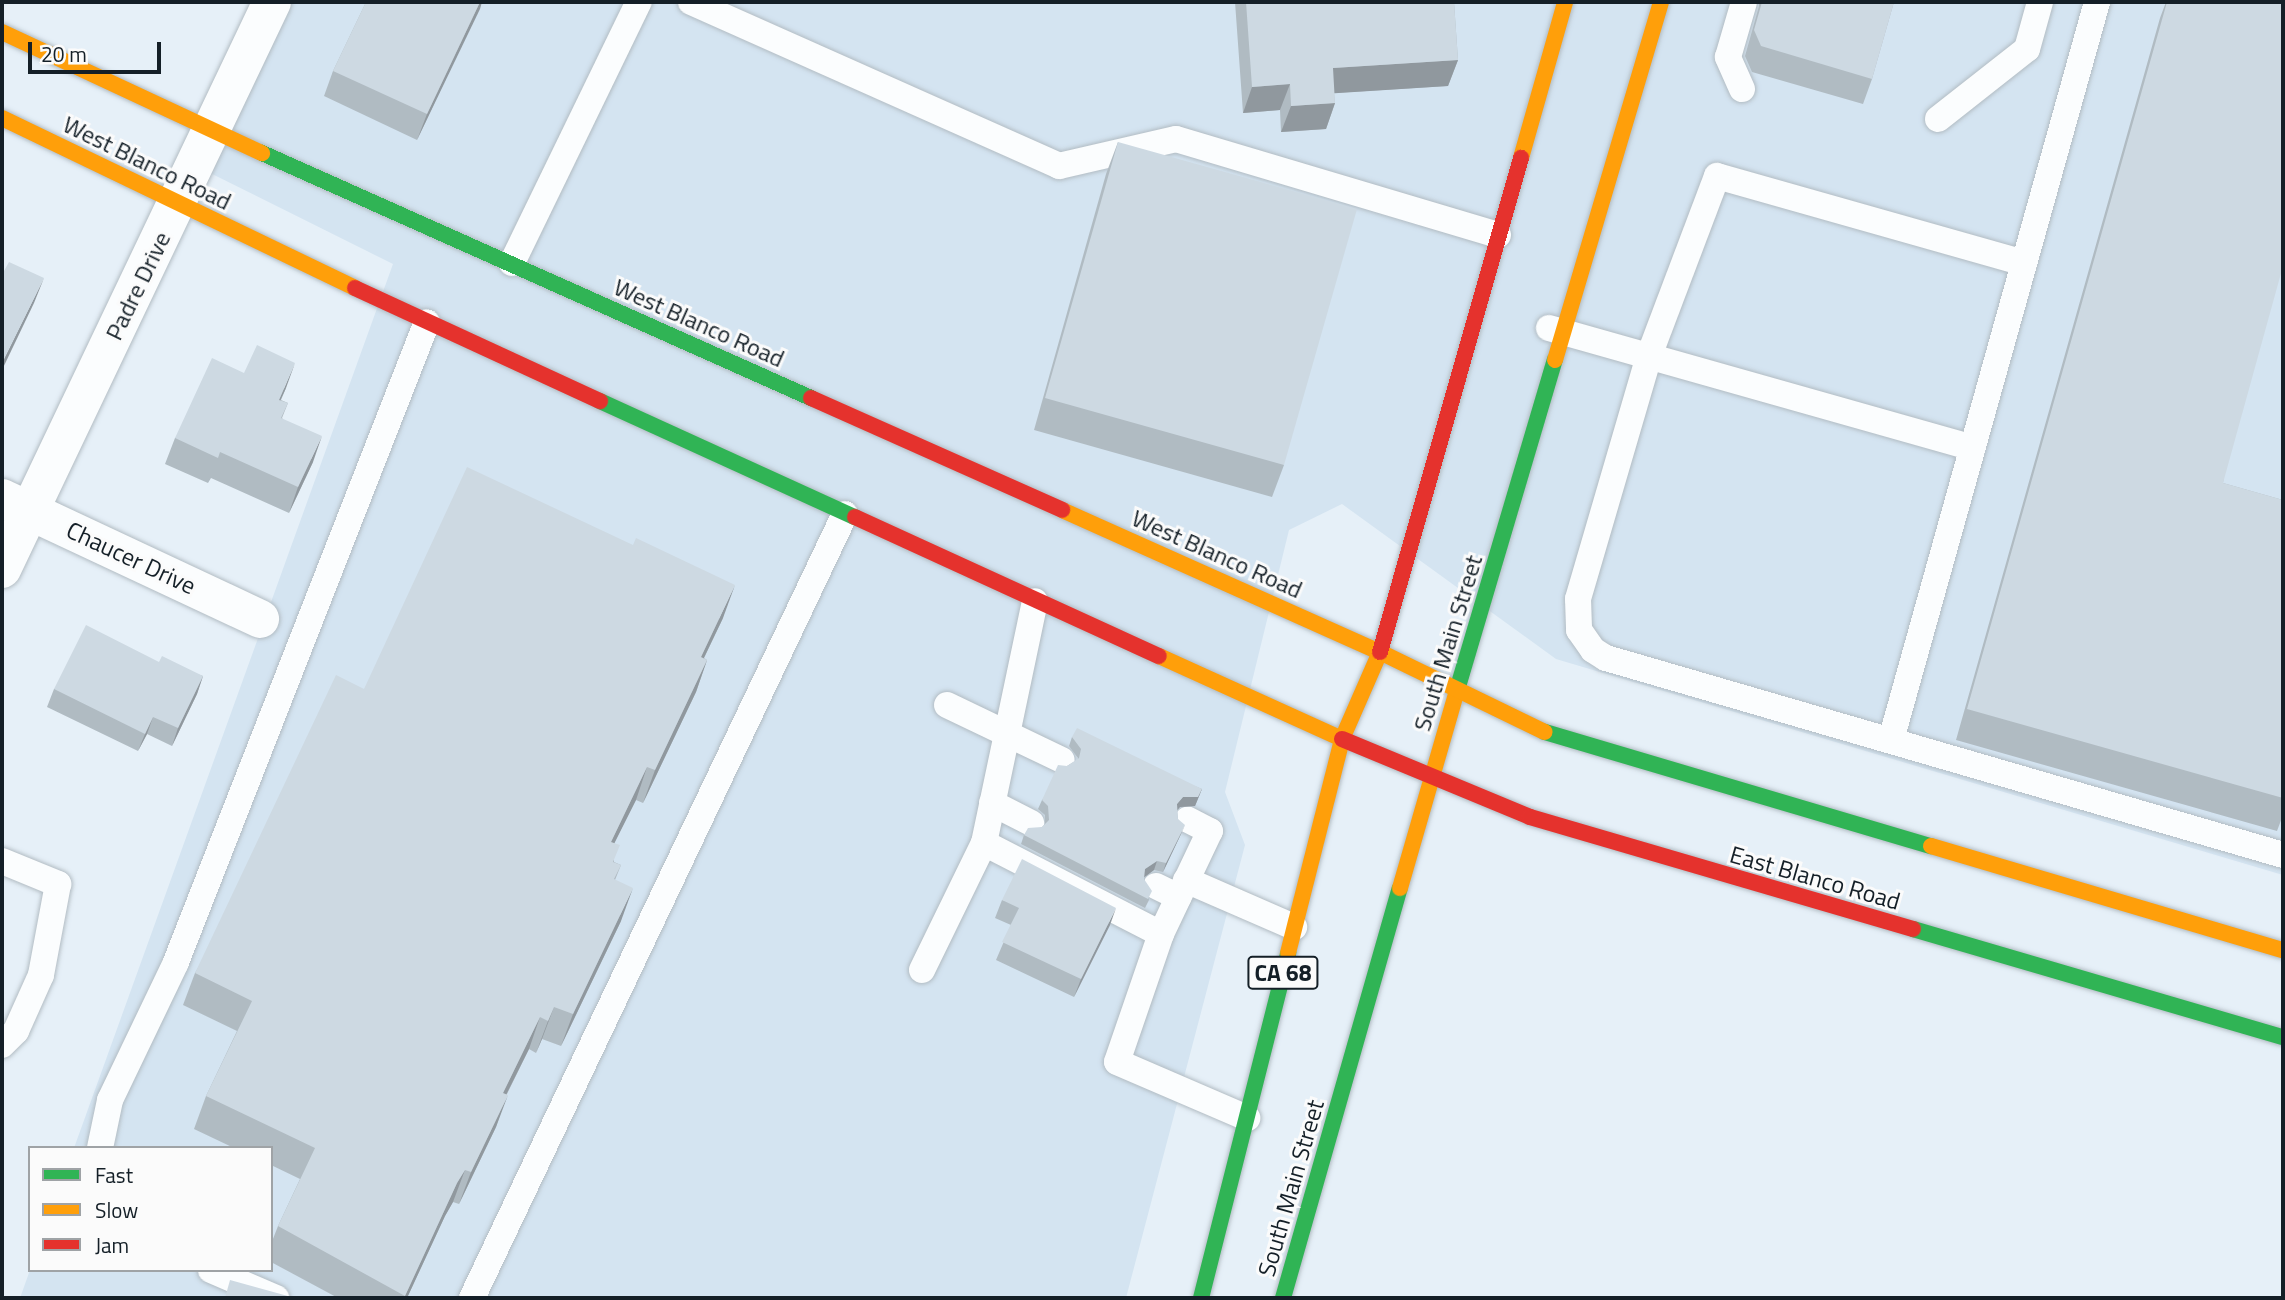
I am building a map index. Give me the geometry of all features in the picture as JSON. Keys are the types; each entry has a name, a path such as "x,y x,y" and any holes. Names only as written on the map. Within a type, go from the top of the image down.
{"main road":[{"name":"CA 68","path":"1201,1298 1342,739 1380,652 1564,2"},
{"name":"South Main Street","path":"1283,1298 1557,331 1661,2"},
{"name":"West Blanco Road","path":"2,32 213,131 1380,652"},
{"name":"West Blanco Road","path":"2,118 427,322 1342,739"},
{"path":"1380,652 1548,734 2283,950"},
{"name":"East Blanco Road","path":"1342,739 1556,825 2283,1037"}],"street":[{"name":"Padre Drive","path":"2,569 16,504 179,203 272,2"},
{"name":"Chaucer Drive","path":"16,504 260,619"}],"lane":[{"path":"512,263 639,2"},
{"path":"691,2 1059,166 1176,139 1497,235"},
{"path":"1742,89 1728,57 1744,2"},
{"path":"1938,118 2026,49 2040,2"},
{"path":"1891,740 2097,2"},
{"path":"2024,263 1717,176 1649,356 1578,599 1579,630 1584,640 1606,658 2283,855"},
{"path":"100,1146 110,1100 176,962 427,322"},
{"path":"1557,331 1972,448"},
{"path":"472,1298 845,514"},
{"path":"922,970 984,843 1035,601"},
{"path":"947,705 1062,760"},
{"path":"992,803 1031,823"},
{"path":"1188,820 1210,831 1174,888 1118,1062 1247,1118"},
{"path":"984,843 1161,934"},
{"path":"2,861 58,884 41,975 16,1031 2,1045"},
{"path":"1174,888 1294,927"},
{"path":"216,1272 276,1298"}],"shaded area":[{"path":"272,2 2283,2 2283,875 1556,659 1342,504 1289,530 1225,792 1245,845 1126,1298 20,1298 29,1272 273,1272 273,1146 75,1146 393,264 196,166"}],"building":[{"path":"366,2 480,2 427,114 333,71"},
{"path":"1246,2 1454,2 1458,60 1333,68 1335,103 1291,106 1290,84 1252,87"},
{"path":"1762,2 1894,2 1872,79 1761,46 1754,30"},
{"path":"2167,2 2283,2 2283,266 2223,483 2283,500 2283,798 1967,709"},
{"path":"1118,142 1357,209 1284,465 1045,398"},
{"path":"9,262 44,278 2,363 2,270 4,271"},
{"path":"257,345 295,363 279,400 288,403 281,418 322,436 298,487 220,452 218,458 175,438 212,358 244,373"},
{"path":"467,467 633,545 636,538 735,585 701,657 707,660 655,770 647,767 611,842 620,845 613,862 621,865 614,879 633,888 573,1014 554,1007 548,1021 540,1017 503,1093 508,1095 471,1172 465,1170 457,1183 405,1296 278,1226 315,1148 206,1096 252,1001 195,973 336,675 364,689"},
{"path":"86,625 159,662 162,656 203,676 178,728 153,717 145,734 54,689"},
{"path":"1077,728 1202,789 1198,797 1183,797 1177,804 1178,819 1185,825 1166,863 1157,861 1145,869 1144,879 1152,891 1148,899 1024,835 1028,828 1042,827 1049,820 1048,806 1042,800 1058,765 1067,766 1079,758 1081,749 1072,737"},
{"path":"1022,859 1116,908 1081,979 1002,942 1019,908 1002,900"},
{"path":"230,1280 295,1298 225,1298"}],"traffic: fast":[{"path":"262,153 811,398"},
{"path":"1457,690 1555,360"},
{"path":"600,401 855,517"},
{"path":"1545,732 1931,846"},
{"path":"1283,1298 1400,888"},
{"path":"1913,929 2283,1037"},
{"path":"1201,1298 1288,953"}],"traffic: slow":[{"path":"1521,158 1565,2"},
{"path":"1555,360 1661,2"},
{"path":"2,32 262,153"},
{"path":"2,118 355,288"},
{"path":"1062,510 1380,652"},
{"path":"1288,953 1342,739 1380,652 1545,732"},
{"path":"1159,656 1342,739"},
{"path":"1400,888 1457,690"},
{"path":"1931,846 2283,950"}],"traffic: jam":[{"path":"1380,652 1521,158"},
{"path":"355,288 600,401"},
{"path":"811,398 1062,510"},
{"path":"855,517 1159,656"},
{"path":"1342,739 1530,817 1913,929"}]}
